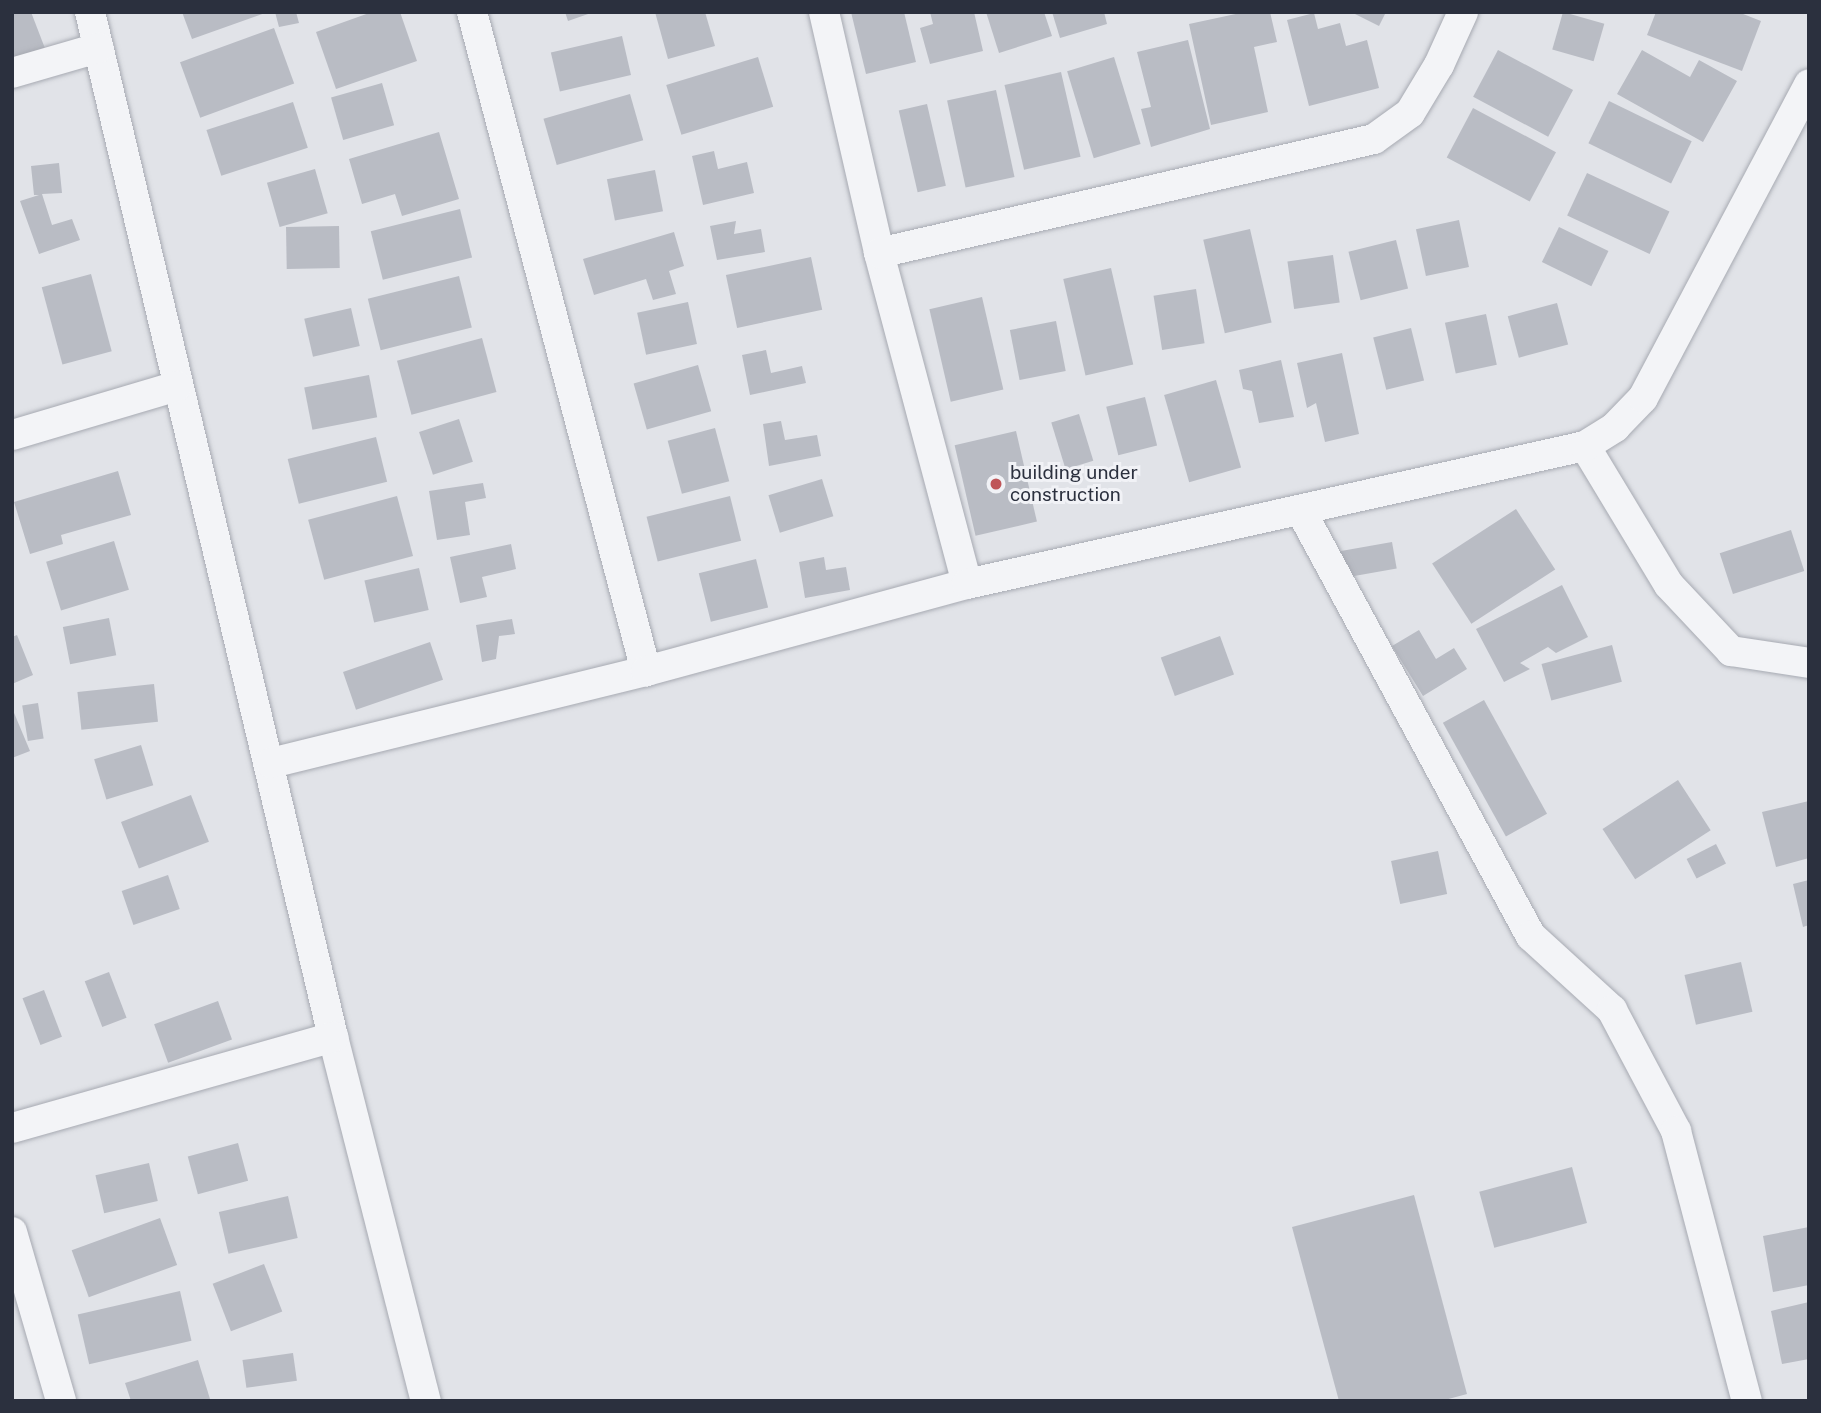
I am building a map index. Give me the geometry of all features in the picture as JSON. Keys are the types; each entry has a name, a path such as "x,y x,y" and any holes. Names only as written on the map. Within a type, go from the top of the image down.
{"street":[{"path":"90,12 177,386 271,763 333,1037 426,1401"},
{"path":"472,12 646,671"},
{"path":"824,12 879,253 967,584"},
{"path":"879,253 1374,139 1410,113 1439,65 1463,12"},
{"path":"12,73 98,48"},
{"path":"271,763 646,671 967,584 1585,446 1615,427 1643,398 1809,84"},
{"path":"12,435 177,386"},
{"path":"1585,446 1669,585 1731,651 1809,663"},
{"path":"1301,511 1531,936 1612,1010 1676,1131 1747,1401"},
{"path":"12,1128 333,1037"},
{"path":"12,1232 61,1401"}],"building":[{"path":"12,12 31,12 46,51 12,64"},
{"path":"182,12 264,12 265,13 192,39"},
{"path":"275,12 296,12 299,23 279,27"},
{"path":"372,12 400,12 417,61 336,89 316,32"},
{"path":"565,12 591,12 591,13 568,21"},
{"path":"655,12 705,12 715,46 668,59"},
{"path":"851,12 904,12 916,62 866,74"},
{"path":"930,12 974,12 983,51 930,64 920,28 933,24"},
{"path":"986,12 1044,12 1052,36 999,53"},
{"path":"1052,12 1104,12 1107,24 1060,38"},
{"path":"1245,12 1270,12 1277,42 1254,47 1268,112 1211,125 1189,24"},
{"path":"1351,12 1386,12 1379,26"},
{"path":"1563,12 1604,24 1594,61 1552,49"},
{"path":"1656,12 1738,12 1761,21 1742,71 1647,35"},
{"path":"1314,13 1318,29 1340,23 1346,46 1367,40 1379,88 1309,106 1287,20"},
{"path":"274,28 294,83 200,118 180,62"},
{"path":"622,36 631,75 560,91 551,52"},
{"path":"1188,40 1210,129 1151,147 1141,109 1151,107 1137,52"},
{"path":"1498,50 1573,90 1548,137 1473,97"},
{"path":"1642,50 1690,77 1699,60 1737,81 1703,142 1617,94"},
{"path":"758,57 773,107 681,135 666,85"},
{"path":"1114,57 1141,144 1094,158 1067,71"},
{"path":"1061,72 1081,157 1024,170 1004,85"},
{"path":"382,83 394,125 343,140 331,98"},
{"path":"996,90 1015,177 966,187 947,100"},
{"path":"630,94 643,140 557,165 543,119"},
{"path":"1609,101 1692,141 1671,184 1588,143"},
{"path":"293,102 308,148 221,176 206,130"},
{"path":"927,104 946,186 918,192 899,111"},
{"path":"1473,108 1556,152 1530,202 1447,157"},
{"path":"439,132 459,199 402,216 395,194 362,204 349,159"},
{"path":"714,151 718,169 747,162 754,193 703,205 692,156"},
{"path":"59,163 62,193 42,194 52,225 72,219 80,240 39,254 20,201 39,195 34,195 31,166"},
{"path":"315,169 328,213 280,227 267,183"},
{"path":"655,170 663,211 615,221 607,179"},
{"path":"1587,173 1669,211 1650,254 1567,216"},
{"path":"460,209 472,258 383,280 371,231"},
{"path":"1459,220 1469,267 1426,276 1416,229"},
{"path":"736,221 734,234 761,229 765,252 717,260 710,226"},
{"path":"339,226 340,268 287,269 286,227"},
{"path":"1559,227 1608,251 1591,286 1542,262"},
{"path":"1250,229 1272,323 1225,333 1203,240"},
{"path":"674,232 684,266 669,271 676,294 653,300 646,279 594,295 583,259"},
{"path":"1396,240 1408,289 1361,300 1348,252"},
{"path":"1333,255 1340,303 1294,309 1287,261"},
{"path":"811,257 822,310 737,328 726,275"},
{"path":"1111,268 1133,364 1086,375 1063,279"},
{"path":"91,274 112,351 62,364 42,287"},
{"path":"459,276 472,327 381,350 368,299"},
{"path":"1196,289 1205,343 1162,350 1154,296"},
{"path":"982,297 1003,390 951,402 929,309"},
{"path":"688,302 697,344 646,355 637,313"},
{"path":"1557,303 1568,345 1519,358 1508,316"},
{"path":"351,308 360,346 313,357 304,319"},
{"path":"1486,314 1497,365 1456,374 1445,323"},
{"path":"1056,321 1066,371 1020,380 1010,330"},
{"path":"1411,328 1424,380 1386,390 1373,337"},
{"path":"482,338 496,392 411,415 397,361"},
{"path":"766,350 771,373 802,366 806,383 750,395 742,355"},
{"path":"1342,353 1359,434 1325,442 1316,403 1307,408 1297,363"},
{"path":"1281,360 1294,417 1259,423 1252,391 1243,389 1239,370"},
{"path":"698,365 711,411 647,430 634,383"},
{"path":"369,375 377,417 312,430 304,388"},
{"path":"1216,380 1241,467 1189,482 1164,395"},
{"path":"1145,397 1157,446 1118,455 1106,407"},
{"path":"1079,414 1093,461 1066,469 1051,422"},
{"path":"459,419 473,462 433,475 419,432"},
{"path":"781,421 785,440 817,435 821,456 769,466 763,424"},
{"path":"715,428 729,481 682,494 668,441"},
{"name":"building under construction","path":"1016,431 1037,522 976,536 955,445"},
{"path":"376,437 387,482 299,504 288,459"},
{"path":"118,471 131,515 61,535 63,544 30,554 14,502"},
{"path":"822,479 833,516 780,533 768,495"},
{"path":"483,483 486,498 465,502 470,535 437,540 429,491"},
{"path":"397,496 413,556 324,580 308,520"},
{"path":"730,496 741,541 658,561 647,517"},
{"path":"1516,509 1555,569 1471,624 1432,563"},
{"path":"1791,530 1804,571 1733,594 1720,553"},
{"path":"114,541 129,590 61,611 46,562"},
{"path":"1392,542 1397,569 1342,578 1337,552"},
{"path":"511,544 516,569 482,577 487,597 460,603 450,557"},
{"path":"824,557 826,570 846,567 850,590 805,598 799,562"},
{"path":"756,559 768,608 711,622 699,573"},
{"path":"419,568 429,610 374,622 364,581"},
{"path":"1562,585 1588,637 1556,653 1548,647 1520,663 1530,669 1504,682 1476,629"},
{"path":"109,618 116,655 70,664 63,627"},
{"path":"512,619 515,634 499,636 496,659 482,662 476,625"},
{"path":"1419,630 1436,659 1454,648 1467,669 1423,696 1392,646"},
{"path":"17,635 33,675 12,684 12,637"},
{"path":"1220,636 1234,675 1175,696 1161,658"},
{"path":"430,642 443,680 356,710 343,672"},
{"path":"1612,645 1622,682 1551,701 1541,664"},
{"path":"154,684 158,722 81,730 77,692"},
{"path":"1484,700 1547,814 1506,836 1443,723"},
{"path":"38,703 44,739 28,741 22,706"},
{"path":"12,708 30,751 12,758"},
{"path":"141,745 153,785 106,799 94,759"},
{"path":"1678,780 1711,830 1635,879 1603,829"},
{"path":"191,795 209,842 139,869 121,822"},
{"path":"1809,801 1809,858 1776,867 1762,812"},
{"path":"1716,844 1726,864 1697,879 1687,859"},
{"path":"1438,851 1447,894 1400,904 1391,861"},
{"path":"168,875 180,909 133,925 122,891"},
{"path":"1809,880 1809,925 1803,927 1793,884"},
{"path":"1741,962 1752,1012 1696,1025 1684,975"},
{"path":"109,972 127,1018 102,1027 85,981"},
{"path":"44,990 62,1037 40,1045 23,998"},
{"path":"218,1001 232,1040 168,1063 154,1024"},
{"path":"238,1143 248,1181 198,1194 188,1156"},
{"path":"149,1163 158,1201 104,1213 95,1175"},
{"path":"1572,1167 1587,1223 1494,1248 1479,1192"},
{"path":"1414,1195 1467,1394 1441,1401 1339,1401 1292,1227"},
{"path":"288,1196 298,1238 228,1254 219,1212"},
{"path":"160,1218 177,1265 89,1297 72,1250"},
{"path":"1809,1227 1809,1285 1773,1292 1763,1236"},
{"path":"264,1264 282,1312 231,1331 213,1284"},
{"path":"180,1291 191,1341 89,1364 78,1315"},
{"path":"1809,1302 1809,1359 1782,1364 1771,1311"},
{"path":"293,1353 297,1381 246,1388 242,1360"},
{"path":"198,1360 210,1399 131,1401 125,1383"}],"place":[{"name":"building under construction","path":"996,484"}]}
